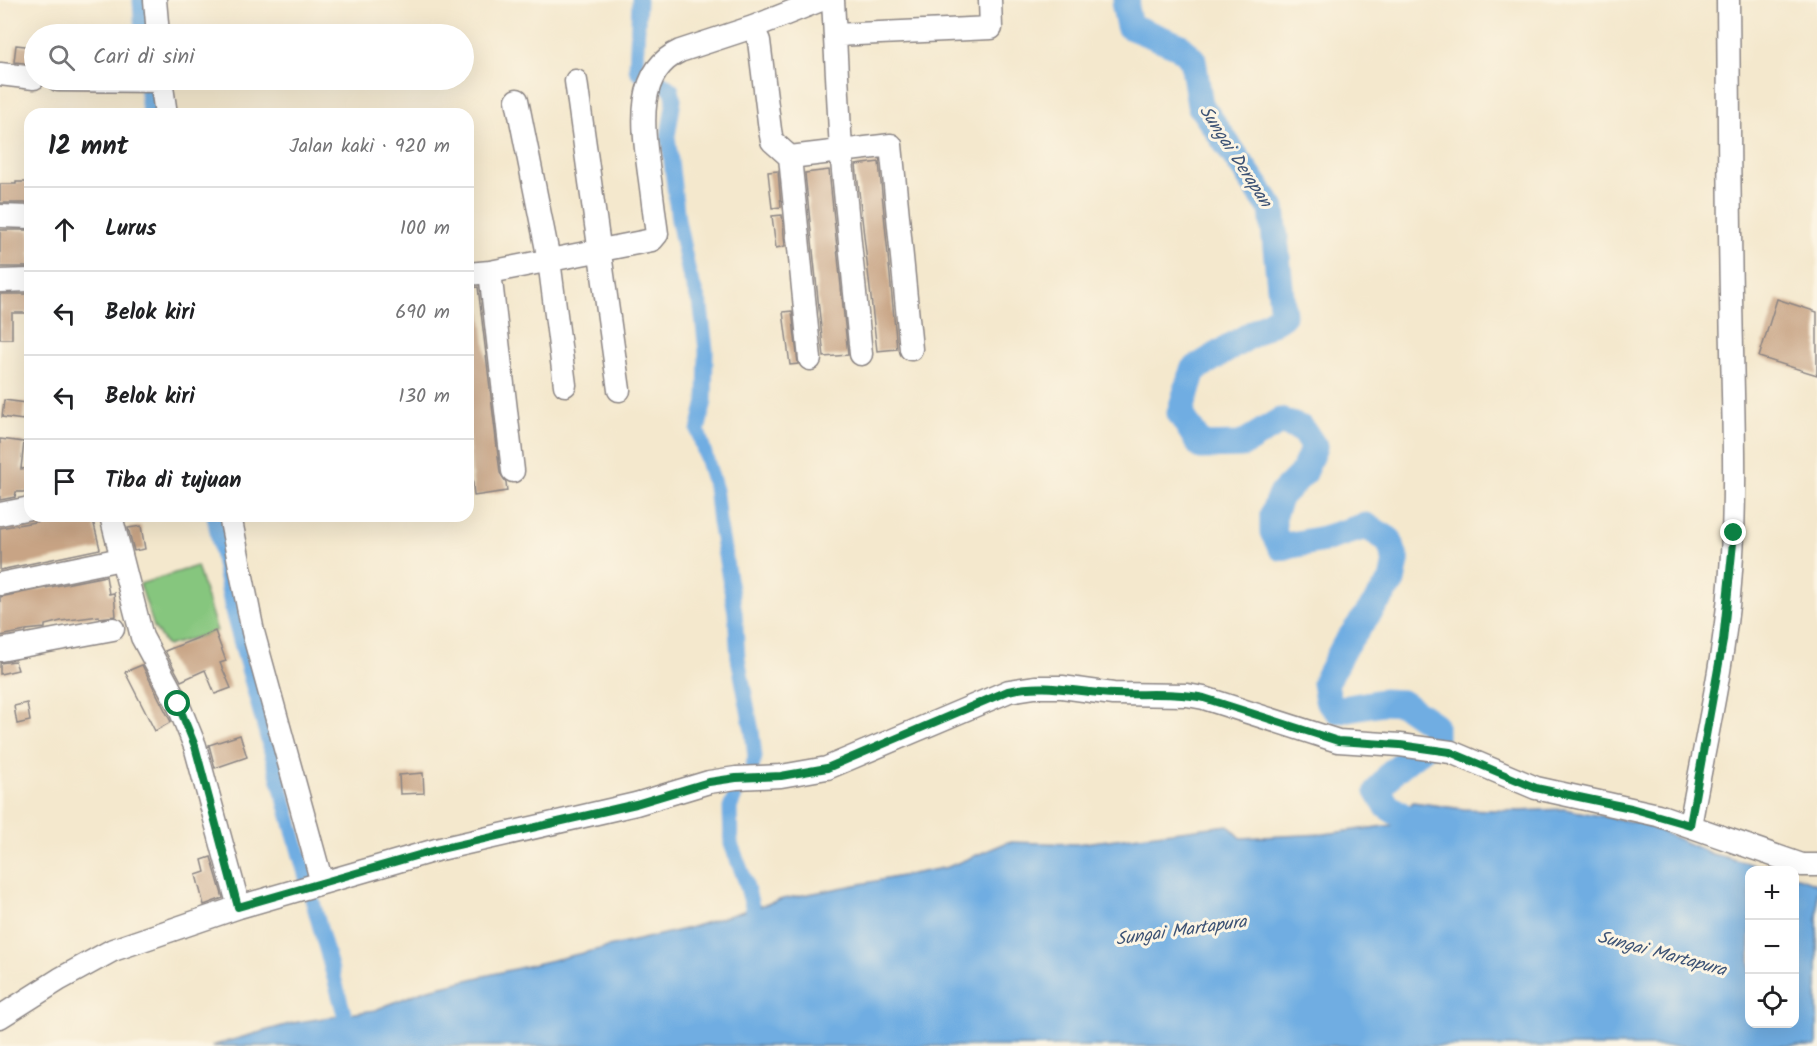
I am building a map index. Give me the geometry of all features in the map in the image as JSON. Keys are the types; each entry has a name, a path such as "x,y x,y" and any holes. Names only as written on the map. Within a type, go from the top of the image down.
{"street":[{"path":"155,0 157,24"},
{"path":"513,471 479,273 652,240 657,234 643,126 645,102 652,81 671,55 753,27 821,0"},
{"path":"833,0 841,151 861,354"},
{"path":"835,35 991,28 990,0"},
{"path":"1690,825 1723,641 1734,533 1735,458 1728,0"},
{"path":"753,27 759,41 772,141 790,157 810,359"},
{"path":"0,74 24,77"},
{"path":"576,81 619,390"},
{"path":"161,90 165,108"},
{"path":"518,100 549,260 565,385"},
{"path":"790,157 891,145 911,349"},
{"path":"0,216 24,217"},
{"path":"0,281 24,280"},
{"path":"0,514 24,509"},
{"path":"112,522 142,637 178,704 195,746 238,907"},
{"path":"231,522 253,632 312,886"},
{"path":"0,584 121,560"},
{"path":"0,650 113,629"},
{"path":"0,1017 60,979 113,950 238,907 436,850 636,804 709,782 781,776 827,768 1008,691 1035,687 1062,687 1113,694 1187,695 1228,705 1338,741 1400,745 1450,752 1536,788 1631,808 1690,825 1802,865 1815,866"}],"green space":[{"path":"197,566 217,631 167,646 154,627 140,584"}],"water":[{"name":"Sungai Martapura","path":"1413,802 1463,809 1519,811 1564,809 1644,824 1712,854 1759,866 1745,866 1745,1028 1799,1028 1799,877 1817,884 1817,1046 211,1046 293,1023 375,1010 425,990 685,929 783,899 948,867 1008,842 1076,844 1228,825 1241,838 1324,834 1393,825"}],"building":[{"path":"16,45 24,46 24,63 14,62"},
{"path":"879,162 897,349 877,351 856,165"},
{"path":"829,170 848,355 824,357 805,173"},
{"path":"778,171 781,207 772,208 768,172"},
{"path":"16,182 24,182 24,203 0,203 0,184 16,184"},
{"path":"782,215 785,246 776,248 772,216"},
{"path":"0,230 24,230 24,267 0,267"},
{"path":"474,287 478,287 500,473 506,482 507,491 474,496"},
{"path":"0,294 24,294 24,313 12,313 12,339 0,339"},
{"path":"1777,299 1817,312 1817,375 1759,357"},
{"path":"792,311 798,364 790,365 783,312"},
{"path":"4,400 24,403 23,420 2,417"},
{"path":"0,439 24,442 21,469 24,469 24,492 16,492 15,497 0,500"},
{"path":"34,522 93,522 100,549 0,570 0,528"},
{"path":"141,526 145,549 134,551 128,528"},
{"path":"106,576 109,594 114,593 116,616 61,621 45,625 45,628 0,636 0,597"},
{"path":"215,631 226,661 220,663 231,688 215,694 205,670 181,681 165,651"},
{"path":"15,661 18,670 0,674 0,663"},
{"path":"142,665 171,722 155,731 125,672"},
{"path":"27,703 30,721 17,724 14,706"},
{"path":"240,735 247,757 215,768 209,745"},
{"path":"423,773 424,793 400,794 399,775"},
{"path":"211,857 223,898 204,905 196,875 205,872 202,860"}],"waterway":[{"path":"140,0 141,24"},
{"path":"639,0 636,69 639,74 663,83 672,90 674,100 668,136 678,220 689,274 701,308 706,350 705,401 698,431 715,487 735,612 738,658 755,757 750,774 737,791 730,808 731,844 745,880 758,928"},
{"name":"Sungai Derapan","path":"1127,0 1125,7 1129,26 1179,46 1193,60 1200,105 1272,209 1283,315 1193,370 1180,413 1201,446 1241,445 1280,421 1302,429 1314,447 1303,473 1280,496 1273,514 1273,532 1281,547 1324,539 1366,526 1389,540 1396,561 1392,581 1345,645 1325,683 1328,700 1337,710 1382,702 1402,703 1434,725 1434,739 1392,772 1378,791 1387,806 1412,822 1415,845"},
{"path":"147,90 148,108"},
{"path":"215,522 233,615 353,1046"}],"route":[{"path":"178,704 195,746 238,907 436,850 636,804 709,782 807,773 827,768 1008,691 1035,687 1062,687 1113,694 1187,695 1204,698 1338,741 1400,745 1450,752 1536,788 1598,800 1690,825 1723,641 1734,533"}]}
